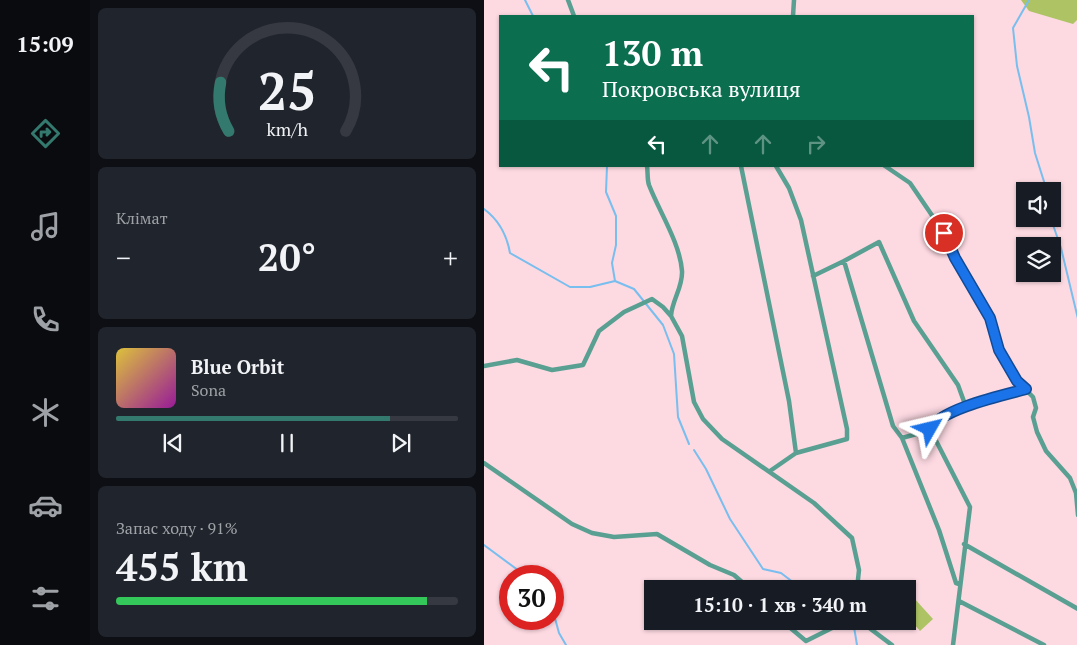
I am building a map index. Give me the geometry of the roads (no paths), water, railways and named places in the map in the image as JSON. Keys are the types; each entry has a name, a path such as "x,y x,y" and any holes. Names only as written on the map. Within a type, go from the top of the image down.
{"street":[{"path":"568,0 574,15"},
{"path":"793,15 794,0"},
{"path":"647,167 648,184 661,208 682,271 680,285 672,304 671,316"},
{"path":"742,167 789,401 796,453"},
{"path":"770,470 796,453 847,439 801,220 789,188 777,167"},
{"path":"886,167 910,184 944,233 955,258 990,318 999,350 1017,381 1033,397 1036,408 1033,417 1046,451 1070,478 1076,493 1077,515"},
{"path":"813,276 879,242 914,322 958,385 966,407"},
{"path":"844,261 892,426 902,438 939,530 956,583 959,584"},
{"path":"484,366 517,360 552,370 584,365 599,331 624,312 652,300 663,307 671,316 684,342 694,402 703,419 722,439 770,470 814,503 852,538 859,570 858,580"},
{"path":"902,438 930,429 934,421 966,407 1026,389"},
{"path":"930,429 970,507 959,584 959,601 953,645"},
{"path":"484,463 572,524 592,533 614,537 658,534 710,565 734,575 740,580"},
{"path":"964,544 1077,609"},
{"path":"959,601 1044,645"},
{"path":"792,630 806,643 830,630"},
{"path":"872,630 892,645"}],"waterway":[{"path":"525,0 532,15"},
{"path":"1029,0 1013,28 1017,66 1035,153 1044,182"},
{"path":"607,167 606,192 616,216 616,245 612,263 615,281"},
{"path":"484,209 494,218 501,229 507,240 510,253 570,287 590,287 615,281 634,289 663,325 674,354 678,417 689,444"},
{"path":"1054,227 1061,248 1078,319"},
{"path":"694,450 706,469 730,519 763,569 781,573 790,580"},
{"path":"484,545 511,565"},
{"path":"558,630 566,645"},
{"path":"854,630 857,645"}]}
